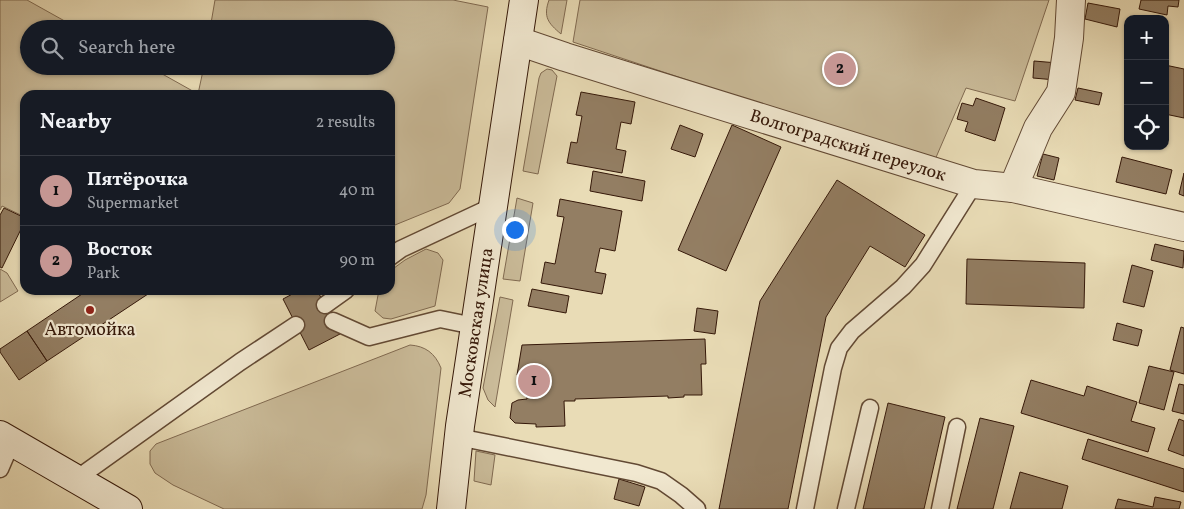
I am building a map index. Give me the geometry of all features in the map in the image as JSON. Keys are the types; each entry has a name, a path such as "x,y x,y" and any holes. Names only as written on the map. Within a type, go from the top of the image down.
{"street":[{"name":"Московская улица","path":"452,506 458,437 524,0"},
{"path":"1013,188 1038,128 1062,92 1069,38 1071,0"},
{"name":"Волгоградский переулок","path":"518,41 974,184 1013,188 1184,226"},
{"path":"6,438 75,480 128,509"}],"lane":[{"path":"805,509 833,368 839,348 852,331 915,275 974,184"},
{"path":"395,253 493,206"},
{"path":"325,305 339,295"},
{"path":"333,321 369,337 440,319 474,326"},
{"path":"75,480 240,362 296,325"},
{"path":"846,509 870,408"},
{"path":"940,509 957,426"},
{"path":"458,437 636,473 661,481 697,509"},
{"path":"0,469 6,438"}],"shaded area":[{"path":"0,0 27,0 63,20 20,20 20,75 164,75 191,90 20,90 20,215 2,206 0,210"},
{"path":"215,0 453,0 488,7 460,189 449,203 395,225 395,90 199,90 202,75 395,75 395,20 212,20"},
{"path":"549,0 567,0 561,34 548,19 547,6"},
{"path":"580,0 1049,0 1015,101 966,88 934,162 573,42"},
{"path":"547,69 552,70 557,76 538,174 523,171 539,78 541,73"},
{"path":"517,198 533,203 520,281 503,279"},
{"path":"426,249 438,253 443,260 435,306 391,319 383,318 375,311 378,295 395,295 395,267"},
{"path":"0,269 7,273 18,291 0,302"},
{"path":"500,297 513,300 495,407 488,400 483,388"},
{"path":"410,345 429,351 436,358 441,368 426,495 422,509 224,509 173,485 155,473 150,464 150,451 156,444"},
{"path":"476,451 495,455 491,485 474,481"}],"building":[{"path":"1141,0 1179,0 1178,7 1168,6 1167,15 1139,9"},
{"path":"1088,3 1120,9 1117,27 1085,19"},
{"path":"1034,61 1058,63 1056,80 1033,78"},
{"path":"1169,66 1184,69 1184,118 1169,115"},
{"path":"1078,88 1102,93 1099,105 1075,100"},
{"path":"581,92 635,102 631,124 621,122 616,149 626,151 622,173 567,163 571,142 577,143 582,116 576,115"},
{"path":"976,98 1005,108 995,141 965,131 968,122 957,119 962,103 973,106"},
{"path":"680,125 703,134 695,157 671,149"},
{"path":"732,125 781,147 726,271 678,250"},
{"path":"1043,154 1059,158 1054,180 1037,176"},
{"path":"1122,157 1172,170 1166,194 1116,182"},
{"path":"593,171 645,181 642,201 590,191"},
{"path":"1184,173 1184,196 1179,194"},
{"path":"837,180 925,235 905,267 870,246 826,317 788,509 719,509 760,301"},
{"path":"560,199 622,211 615,251 600,248 595,272 606,274 602,294 541,283 545,262 555,264 564,217 557,216"},
{"path":"4,208 20,216 20,231 2,268 0,267 0,215"},
{"path":"1155,244 1184,251 1183,268 1151,260"},
{"path":"967,259 1085,263 1084,308 966,304"},
{"path":"1132,265 1153,271 1144,307 1123,302"},
{"path":"532,289 569,296 566,313 528,306"},
{"name":"Автомойка","path":"81,295 146,295 47,361 27,331"},
{"path":"291,295 320,295 340,334 309,350 283,299"},
{"path":"697,308 718,311 715,334 694,331"},
{"path":"1117,323 1142,330 1138,346 1113,340"},
{"path":"1181,327 1184,328 1184,374 1170,370"},
{"path":"27,331 47,361 19,380 0,352 0,349"},
{"path":"705,339 706,364 701,364 702,395 684,395 684,397 668,398 668,396 575,399 575,401 564,401 565,426 536,427 536,424 515,423 510,418 512,403 527,399 526,378 520,378 517,375 522,345"},
{"path":"1149,366 1174,372 1164,410 1139,403"},
{"path":"1031,380 1084,396 1087,386 1137,402 1131,421 1155,428 1148,452 1021,413"},
{"path":"1179,384 1184,385 1184,414 1172,411"},
{"path":"888,403 945,417 924,509 863,509"},
{"path":"980,418 1014,426 993,509 957,509"},
{"path":"1179,419 1184,421 1184,456 1168,450"},
{"path":"1088,439 1184,469 1184,492 1082,459"},
{"path":"1020,472 1068,486 1062,509 1010,509"},
{"path":"619,479 645,487 639,506 614,499"},
{"path":"1155,497 1181,502 1179,509 1115,509 1118,499 1153,507"}],"place":[{"name":"Восток","path":"840,69"},
{"name":"Автомойка","path":"90,310"},
{"name":"Пятёрочка","path":"534,381"}]}
